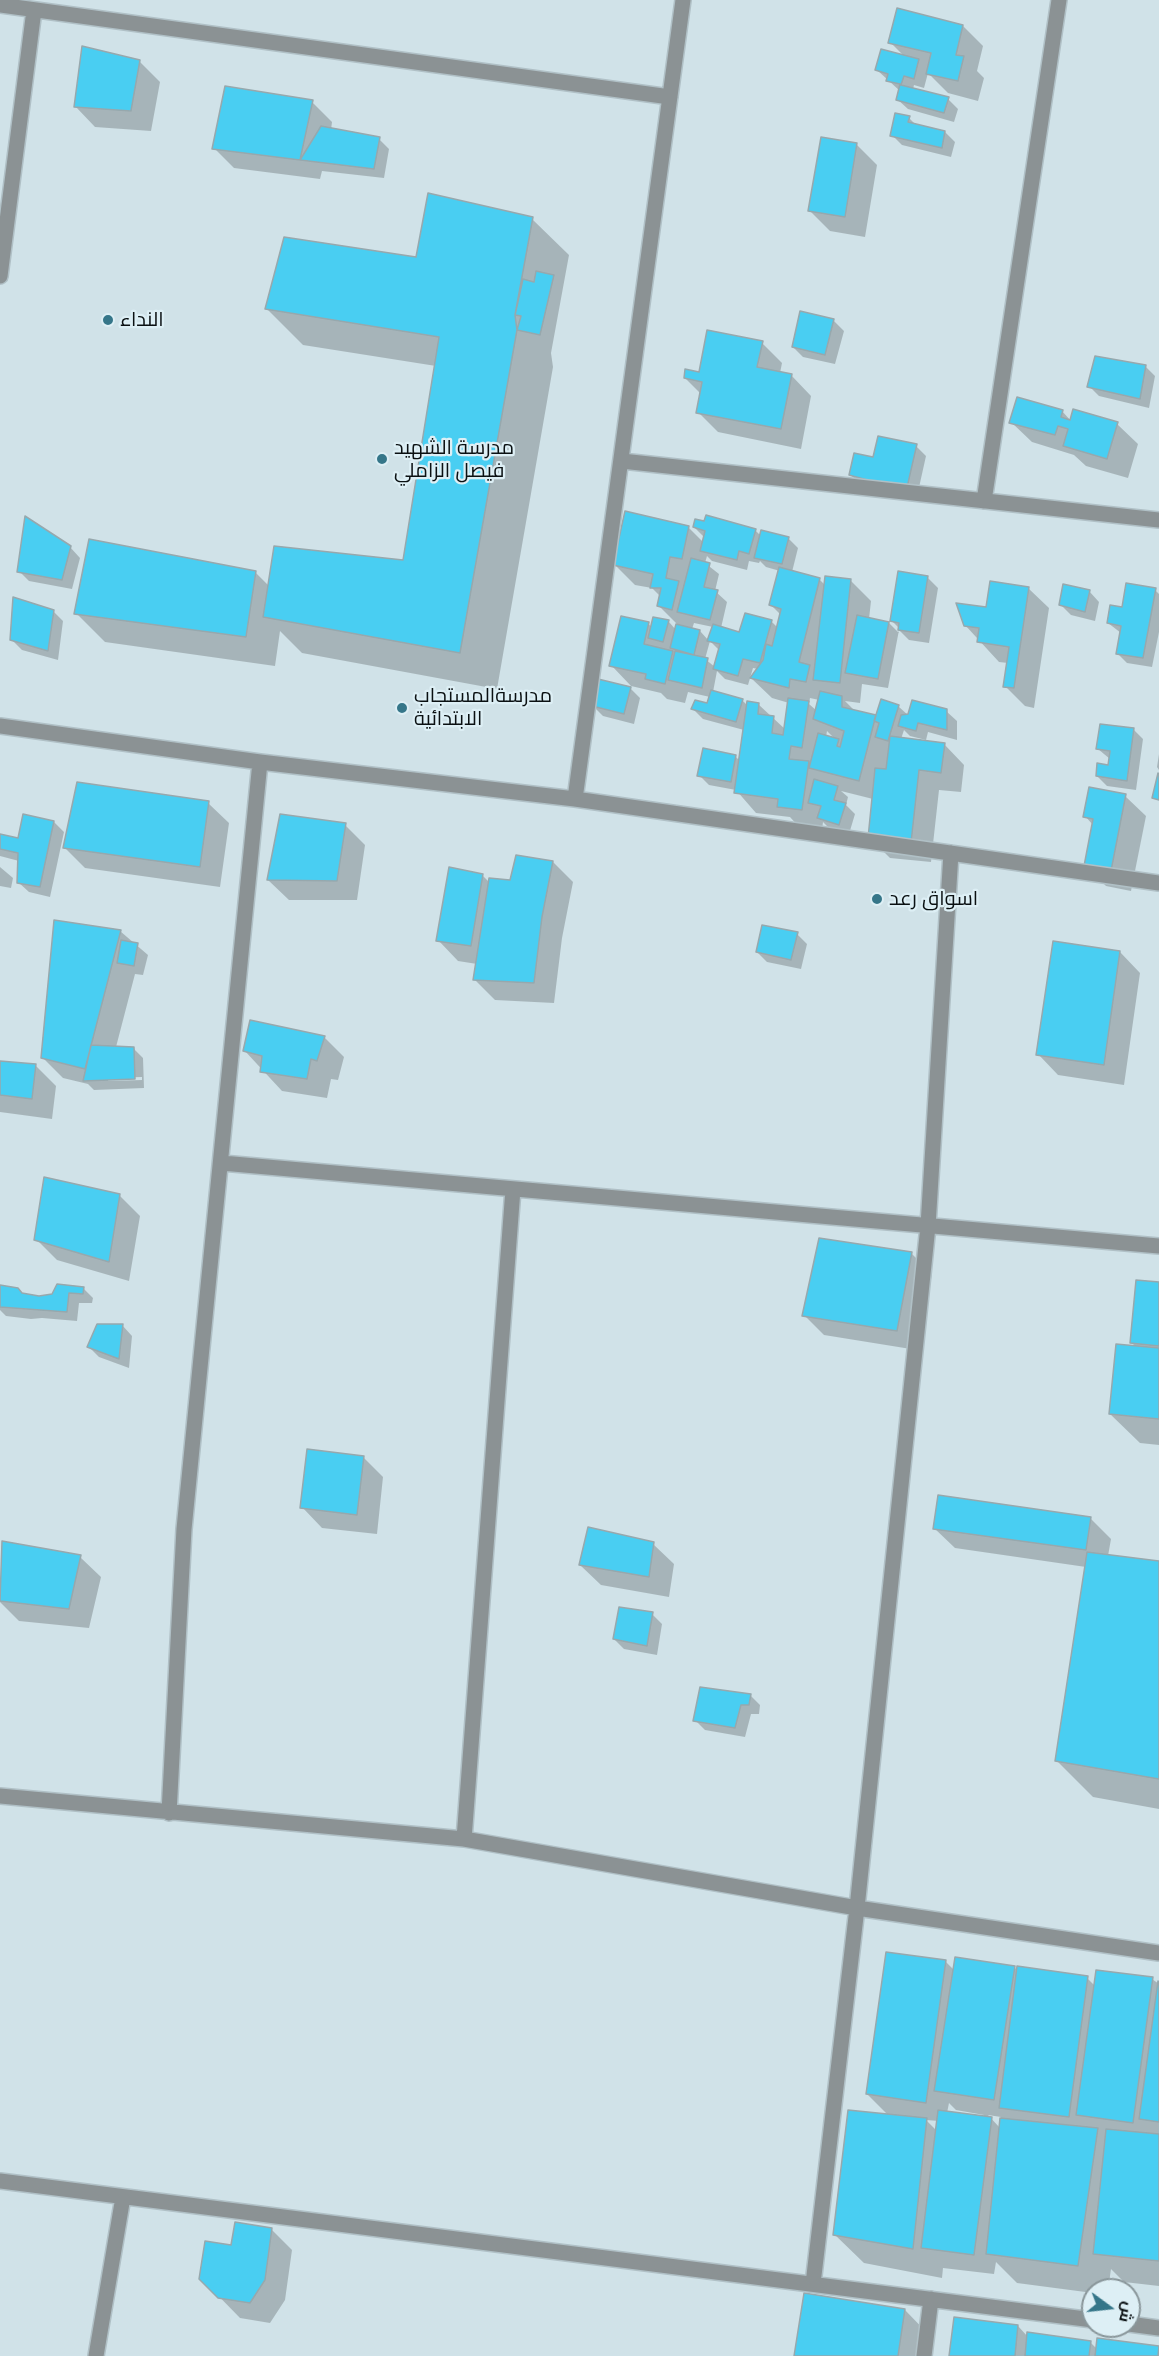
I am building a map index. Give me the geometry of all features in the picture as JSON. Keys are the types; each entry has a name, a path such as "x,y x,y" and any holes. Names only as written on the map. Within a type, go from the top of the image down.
{"street":[{"path":"575,799 683,0"},
{"path":"984,501 1059,0"},
{"path":"0,5 670,97"},
{"path":"0,276 34,10"},
{"path":"622,461 1159,520"},
{"path":"0,726 260,762 575,799 1159,883"},
{"path":"169,1813 184,1529 260,762"},
{"path":"813,2284 857,1908 928,1226 951,853"},
{"path":"222,1163 1159,1246"},
{"path":"464,1839 513,1189"},
{"path":"0,1796 464,1839 857,1908 1159,1953"},
{"path":"0,2181 1081,2318"},
{"path":"96,2356 123,2196"},
{"path":"924,2356 931,2299"},
{"path":"1141,2326 1159,2328"}],"building":[{"path":"897,8 963,25 956,55 964,56 958,81 926,74 931,53 888,43"},
{"path":"82,46 140,60 131,111 74,107"},
{"path":"881,49 919,59 914,79 904,76 901,85 949,97 944,113 896,100 900,84 886,81 888,74 875,70"},
{"path":"225,86 313,100 300,160 212,149"},
{"path":"895,113 910,116 908,122 945,131 942,148 890,136"},
{"path":"321,126 380,137 374,169 300,160"},
{"path":"821,137 857,143 845,217 808,211"},
{"path":"428,193 533,217 515,315 517,330 460,653 263,617 274,546 403,560 439,337 265,309 284,237 416,257"},
{"path":"536,271 554,275 540,335 517,330 521,316 515,315 523,279 534,282"},
{"path":"800,311 834,319 825,355 792,347"},
{"path":"707,330 763,341 757,367 792,374 781,429 696,413 702,382 684,378 685,369 699,372"},
{"path":"1095,356 1146,365 1140,399 1087,387"},
{"path":"1017,397 1063,410 1061,417 1070,420 1073,409 1118,422 1107,459 1063,446 1068,429 1058,426 1055,435 1009,423"},
{"path":"878,436 917,444 906,492 871,485 871,481 849,475 854,453 873,457"},
{"path":"625,511 689,526 682,559 670,557 666,578 679,581 672,610 657,606 661,588 650,588 653,574 613,565"},
{"path":"706,515 756,529 749,554 739,551 737,560 700,551 705,531 693,527 695,519 704,521"},
{"path":"25,516 71,546 62,580 17,572"},
{"path":"761,530 789,537 782,564 754,558"},
{"path":"89,539 256,571 246,637 74,614"},
{"path":"691,558 710,563 704,587 718,590 710,620 677,612"},
{"path":"779,567 820,578 799,662 810,665 806,682 790,679 789,688 750,678 763,660 766,644 772,646 781,609 769,605"},
{"path":"898,571 928,576 919,633 898,630 899,623 890,621"},
{"path":"825,576 851,579 840,683 813,680"},
{"path":"990,581 1029,587 1014,688 1003,687 1009,647 977,642 979,628 964,626 956,603 986,607"},
{"path":"1126,583 1156,588 1143,658 1116,654 1121,626 1107,623 1110,605 1122,607"},
{"path":"1063,584 1090,590 1085,612 1059,605"},
{"path":"13,597 54,610 48,651 10,640"},
{"path":"745,613 772,620 760,663 743,659 738,676 713,669 720,644 707,641 713,624 739,632"},
{"path":"857,615 889,622 878,679 845,673"},
{"path":"621,616 649,622 644,644 673,651 665,684 645,679 646,674 609,666"},
{"path":"653,617 669,620 663,642 648,638"},
{"path":"676,624 700,630 694,655 670,648"},
{"path":"675,651 708,658 702,688 668,680"},
{"path":"598,679 631,687 624,714 592,706"},
{"path":"711,690 743,699 736,722 691,709 695,700 707,703"},
{"path":"820,691 842,696 842,707 876,715 859,781 809,768 818,733 839,739 837,746 840,747 844,731 813,719"},
{"path":"788,698 809,701 802,748 791,746 789,759 809,761 802,810 777,807 778,799 734,793 747,701 759,703 758,714 774,716 772,733 783,735"},
{"path":"881,699 899,705 888,741 875,737 879,723 874,721"},
{"path":"912,700 947,709 947,730 918,723 916,731 898,726 901,715 908,714"},
{"path":"1100,724 1134,728 1127,781 1096,776 1097,763 1108,765 1110,751 1096,749"},
{"path":"890,736 945,743 941,773 919,770 911,843 868,838 875,768 886,769"},
{"path":"703,748 736,755 731,782 697,776"},
{"path":"1159,774 1159,800 1152,798"},
{"path":"814,779 838,786 834,800 846,803 839,825 817,818 821,806 808,803"},
{"path":"77,782 209,801 200,867 63,848"},
{"path":"1089,787 1126,794 1111,871 1084,866 1093,819 1083,817"},
{"path":"23,814 54,821 40,887 17,883 18,853 0,849 0,834 18,838"},
{"path":"280,814 346,823 337,881 267,880"},
{"path":"516,855 553,861 542,917 534,983 473,980 489,878 510,880"},
{"path":"449,867 483,874 471,946 436,941"},
{"path":"54,920 121,930 85,1069 41,1058"},
{"path":"762,925 798,932 791,960 756,952"},
{"path":"121,940 138,943 134,966 117,963"},
{"path":"1053,941 1120,951 1104,1065 1036,1055"},
{"path":"250,1020 325,1036 317,1061 311,1059 307,1079 260,1072 262,1056 243,1051"},
{"path":"91,1045 134,1047 135,1079 83,1081"},
{"path":"0,1061 36,1064 32,1099 0,1095"},
{"path":"44,1177 120,1194 109,1262 34,1240"},
{"path":"819,1238 912,1252 897,1331 802,1316"},
{"path":"1136,1280 1159,1282 1159,1346 1130,1343"},
{"path":"57,1284 84,1287 83,1294 69,1293 67,1312 0,1307 0,1285 18,1288 22,1293 39,1296 52,1294"},
{"path":"97,1324 123,1324 119,1359 87,1347"},
{"path":"1116,1344 1159,1348 1159,1419 1109,1414"},
{"path":"307,1449 364,1456 357,1515 300,1508"},
{"path":"938,1495 1091,1517 1086,1550 933,1529"},
{"path":"588,1527 654,1542 649,1577 579,1565"},
{"path":"2,1541 81,1555 69,1609 0,1601"},
{"path":"1087,1552 1159,1561 1159,1779 1055,1761"},
{"path":"619,1607 653,1612 647,1646 613,1639"},
{"path":"700,1687 751,1694 749,1705 741,1705 735,1728 693,1721"},
{"path":"886,1952 946,1960 926,2103 866,2094"},
{"path":"955,1957 1015,1966 994,2100 934,2091"},
{"path":"1017,1966 1088,1976 1069,2117 999,2108"},
{"path":"1096,1970 1153,1977 1133,2123 1076,2115"},
{"path":"1159,1982 1159,2122 1139,2119"},
{"path":"848,2110 927,2118 913,2249 833,2235"},
{"path":"938,2110 992,2117 974,2255 921,2248"},
{"path":"1000,2118 1098,2128 1078,2266 986,2254"},
{"path":"1106,2129 1159,2134 1159,2261 1093,2254"},
{"path":"235,2222 272,2228 265,2280 250,2303 218,2298 199,2279 205,2241 231,2245"},
{"path":"804,2293 905,2309 898,2356 794,2356"},
{"path":"954,2317 1018,2325 1015,2356 949,2356"},
{"path":"1027,2332 1091,2341 1089,2356 1025,2356"},
{"path":"1097,2338 1159,2346 1158,2356 1095,2356"}],"place":[{"name":"النداء","path":"108,320"},
{"name":"مدرسة الشهيد فيصل الزاملي","path":"382,459"},
{"name":"مدرسةالمستجاب الابتدائية","path":"402,708"},
{"name":"اسواق رعد","path":"877,899"}]}
